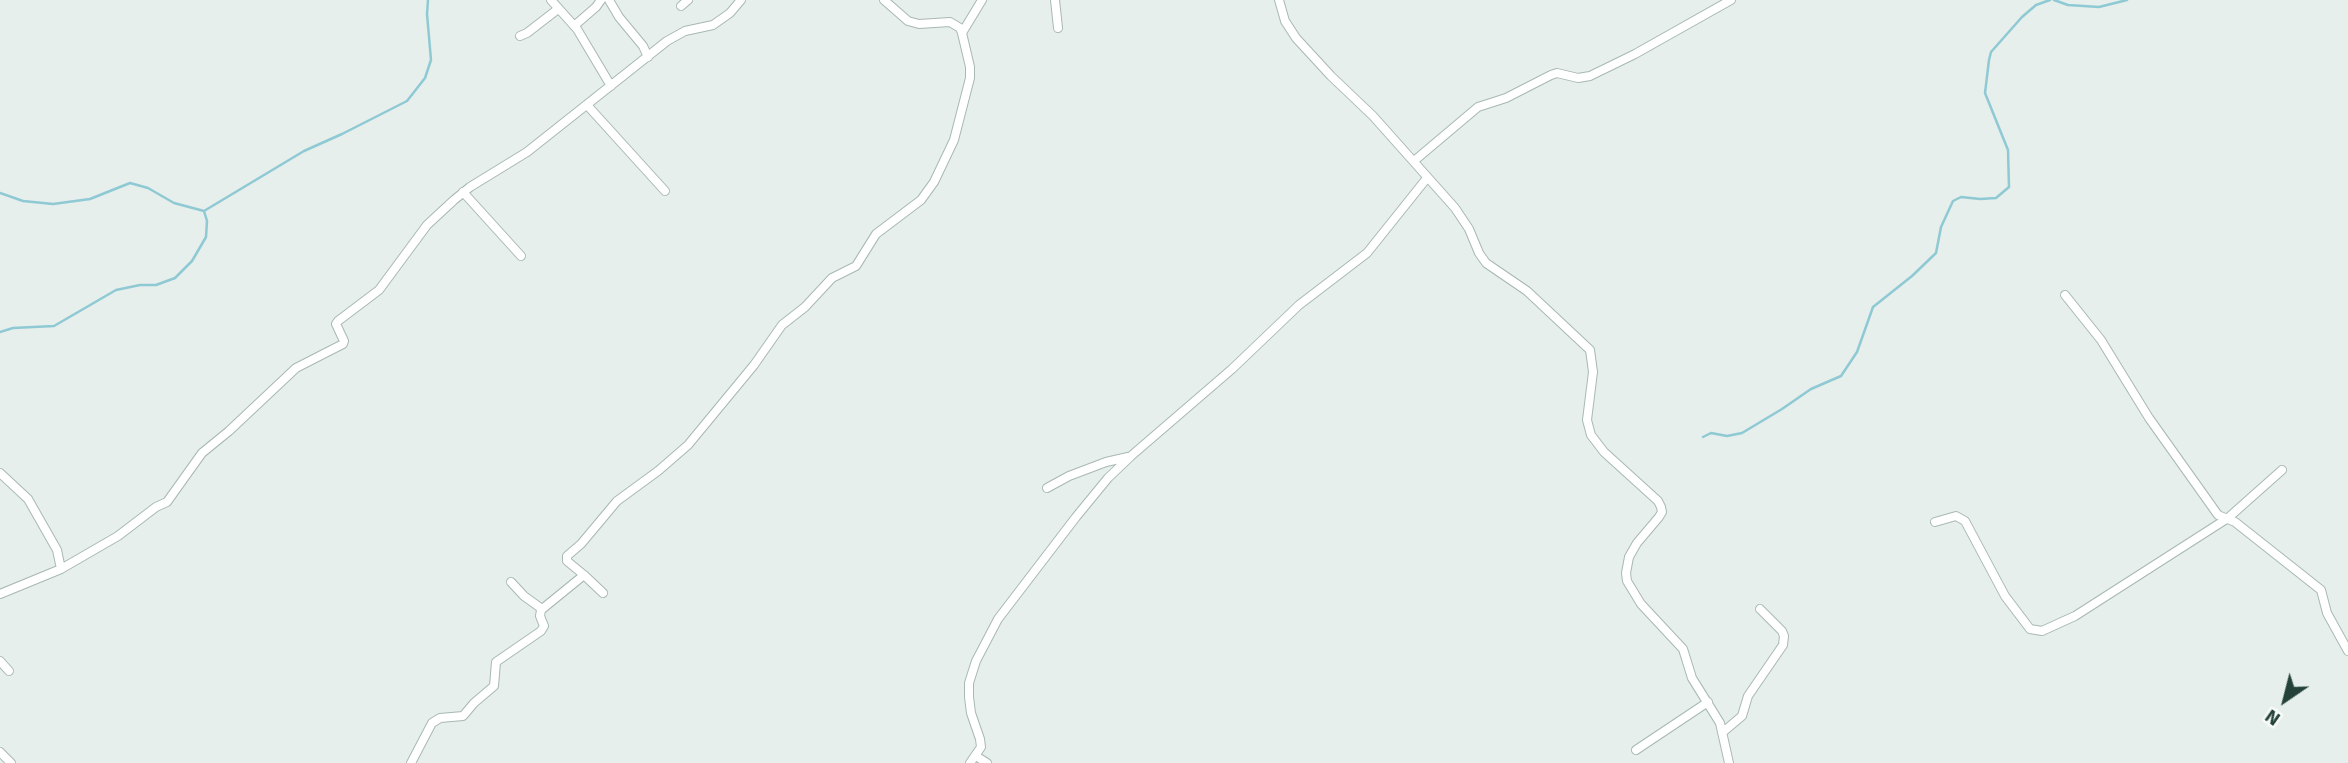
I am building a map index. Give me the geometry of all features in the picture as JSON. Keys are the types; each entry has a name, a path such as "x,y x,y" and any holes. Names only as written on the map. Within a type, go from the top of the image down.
{"street":[{"path":"551,0 574,26 611,86"},
{"path":"574,26 601,0"},
{"path":"609,0 648,57"},
{"path":"0,594 61,569 118,536 156,507 167,502 202,453 296,368 343,344 336,324 338,321 379,290 428,225 463,192 527,152 667,41 685,31 713,25 730,13 741,0"},
{"path":"603,593 567,561 567,556 582,544 617,501 688,446 754,365 782,325 805,307 832,278 856,266 876,234 912,208 928,191 939,173 954,140 970,78 962,33 960,28 950,22 908,21 884,0"},
{"path":"962,33 982,0"},
{"path":"1055,0 1058,28"},
{"path":"1279,0 1285,21 1296,38 1414,160 1469,229 1486,263 1527,290 1590,350 1593,372 1587,420 1591,435 1613,460 1658,501 1662,512 1632,550 1627,565 1627,581 1641,604 1683,649 1692,678 1723,732 1729,763"},
{"path":"1414,160 1478,107 1506,98 1557,73 1578,78 1590,76 1731,0"},
{"path":"520,36 538,26 558,9"},
{"path":"587,105 666,191"},
{"path":"987,763 973,759 981,743 971,713 969,683 983,646 998,620 1108,478 1232,369 1299,304 1367,253 1427,178"},
{"path":"463,192 520,256"},
{"path":"2065,295 2101,340 2149,418 2212,508 2321,590 2327,613 2348,651"},
{"path":"1047,488 1069,476 1131,456"},
{"path":"1935,522 1956,516 1965,520 2005,596 2030,629 2042,631 2075,616 2228,518 2282,470"},
{"path":"0,473 28,499 57,550 61,569"},
{"path":"411,763 432,723 440,718 460,718 494,686 496,662 541,631 544,626 540,614 542,609 584,575"},
{"path":"511,582 542,609"},
{"path":"1723,732 1742,716 1748,696 1783,645 1782,631 1760,610"},
{"path":"0,661 9,671"},
{"path":"1636,750 1708,702"},
{"path":"0,752 11,763"}],"waterway":[{"path":"0,193 23,201 53,204 90,199 130,183 148,188 174,203 204,211 304,151 407,101 425,78 431,60 428,0"},
{"path":"1703,437 1711,433 1727,436 1742,433 1811,389 1841,376 1857,352 1873,307 1936,253 1941,227 1953,201 1961,197 1996,198 2009,187 2008,150 1985,93 1989,60 1991,52 2022,17 2036,5 2050,0"},
{"path":"2054,0 2068,5 2099,7 2127,0"},
{"path":"0,332 13,328 54,326 116,290 156,285 175,278 192,261 206,237 207,221 204,211"}]}
